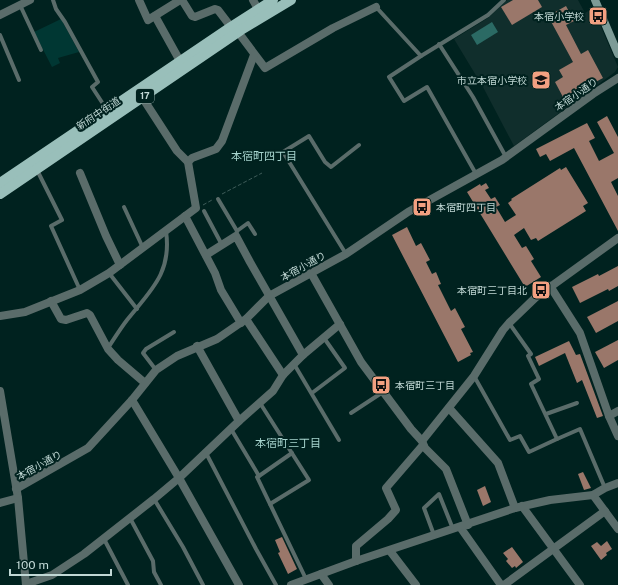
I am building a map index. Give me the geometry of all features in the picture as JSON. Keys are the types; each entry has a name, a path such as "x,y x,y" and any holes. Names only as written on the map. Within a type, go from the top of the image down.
{"main road":[{"name":"新府中街道","path":"0,194 142,97 234,30 258,9 273,0"},
{"name":"新府中街道","path":"0,183 180,61 291,0"}],"street":[{"path":"0,15 30,0"},
{"path":"139,0 148,20 181,0 192,16 197,16 215,9 218,10 265,68 333,28 376,7"},
{"path":"253,0 258,9"},
{"path":"595,0 618,54"},
{"path":"155,16 180,61"},
{"path":"188,162 192,158 216,149 222,141 254,55"},
{"name":"本宿小通り","path":"16,489 88,448 132,400 144,383 156,370 177,356 217,338 243,321 269,296 346,254 408,212 506,157 593,94 618,78"},
{"path":"0,316 25,312 80,290 109,273 196,208 188,162 177,151 142,97"},
{"path":"80,173 106,236 120,265"},
{"path":"185,216 215,273 221,290 283,375"},
{"path":"206,255 222,245 236,233 269,296 303,355"},
{"path":"356,561 356,546 388,519 396,510 386,488 423,443 474,376 503,330 535,298 550,286 618,238"},
{"path":"311,273 360,362 411,430 446,469 460,527 500,585"},
{"path":"550,286 580,333 609,416 618,436"},
{"path":"51,301 61,319 66,320 86,313 90,315 108,349 144,383"},
{"path":"0,391 18,498 26,584 52,574 84,554 154,499 179,478 273,391 283,375 303,355 340,324"},
{"path":"197,346 239,421"},
{"path":"132,400 179,478 239,585"},
{"path":"449,408 498,463 519,507 580,585"},
{"path":"609,416 618,411"},
{"path":"291,585 356,561 519,507 550,500 593,495 618,483"},
{"path":"593,495 618,529"},
{"path":"0,503 18,498"},
{"path":"504,585 605,511"},
{"path":"390,551 416,585"},
{"path":"321,574 329,585"}],"lane":[{"path":"53,0 56,9 65,22 98,82 92,87 107,111"},
{"path":"476,174 427,87 404,101 390,77 440,44 488,16 504,0"},
{"path":"20,6 41,50"},
{"path":"376,7 421,56"},
{"path":"0,35 19,80"},
{"path":"440,44 473,98 506,157"},
{"path":"346,254 283,152 309,136 325,162 331,167 359,145"},
{"path":"36,169 62,220 51,226 80,290"},
{"path":"218,198 236,233 248,223 255,234"},
{"path":"124,207 143,248"},
{"path":"204,211 222,245"},
{"path":"108,349 126,322 154,287 165,265 168,245 166,231"},
{"path":"109,273 137,309"},
{"path":"509,323 531,354 528,356 539,379 531,384 557,439"},
{"path":"156,370 143,353 146,349 174,332"},
{"path":"312,393 345,368 324,337"},
{"path":"294,364 339,440"},
{"path":"474,376 510,440 520,436 529,452 580,429 605,488"},
{"path":"351,413 383,392"},
{"path":"260,403 309,480 270,504"},
{"path":"546,414 577,403"},
{"path":"231,429 259,476 257,477 306,579"},
{"path":"206,453 276,585"},
{"path":"259,476 292,453"},
{"path":"435,536 424,508 439,494 460,527"},
{"path":"154,499 183,547 203,585"},
{"path":"130,518 154,561 154,572 161,585"},
{"path":"103,538 128,585"}],"path":[{"path":"218,198 262,173"},
{"path":"196,208 212,200"}],"shaded area":[{"name":"市立本宿小学校","path":"507,0 578,0 585,13 593,8 618,67 615,72 514,146 483,87 454,39 488,18"},
{"path":"61,19 79,52 58,58 60,63 52,67 34,32"},
{"path":"492,22 498,32 477,45 471,35"}],"building":[{"path":"513,0 538,0 542,7 512,25 501,7"},
{"path":"566,6 574,21 566,25 581,54 588,50 603,78 564,99 555,82 563,77 559,70 573,62 548,16"},
{"path":"607,116 618,137 618,178 611,182 618,196 618,231 574,148 550,161 546,154 540,157 536,149 587,123 595,138 589,141 599,161 614,153 597,122"},
{"path":"566,167 588,203 583,206 586,211 538,241 536,238 531,240 524,228 514,235 522,248 526,246 534,259 531,261 541,277 525,287 467,192 480,184 481,186 486,183 489,188 485,190 491,199 495,197 500,205 496,207 505,222 516,215 508,203 512,200 511,199 560,168 561,170"},
{"path":"407,227 416,246 421,243 430,260 426,262 432,274 436,272 441,284 438,285 451,311 455,308 465,327 461,329 473,352 470,353 471,355 458,362 392,235"},
{"path":"618,266 618,286 609,291 608,289 580,303 572,287 598,274 599,276"},
{"path":"618,301 618,321 596,333 587,317"},
{"path":"618,340 618,360 604,368 595,352"},
{"path":"569,341 576,355 580,354 603,416 597,418 582,380 577,383 565,353 539,366 535,357"},
{"path":"583,472 591,488 584,490 578,474"},
{"path":"485,486 491,502 483,506 477,490"},
{"path":"282,537 297,569 288,574 278,553 280,552 275,540"},
{"path":"607,541 612,549 606,553 607,555 601,560 591,546 597,542 601,546"},
{"path":"512,547 523,562 516,568 515,566 512,568 506,561 508,559 503,553"}],"place":[{"name":"本宿小学校","path":"598,16"},
{"name":"市立本宿小学校","path":"541,80"},
{"name":"本宿町四丁目","path":"422,207"},
{"name":"本宿町三丁目北","path":"541,290"},
{"name":"本宿町三丁目","path":"381,385"}],"district":[{"name":"本宿町四丁目","path":"264,156"},
{"name":"本宿町三丁目","path":"288,443"}]}
